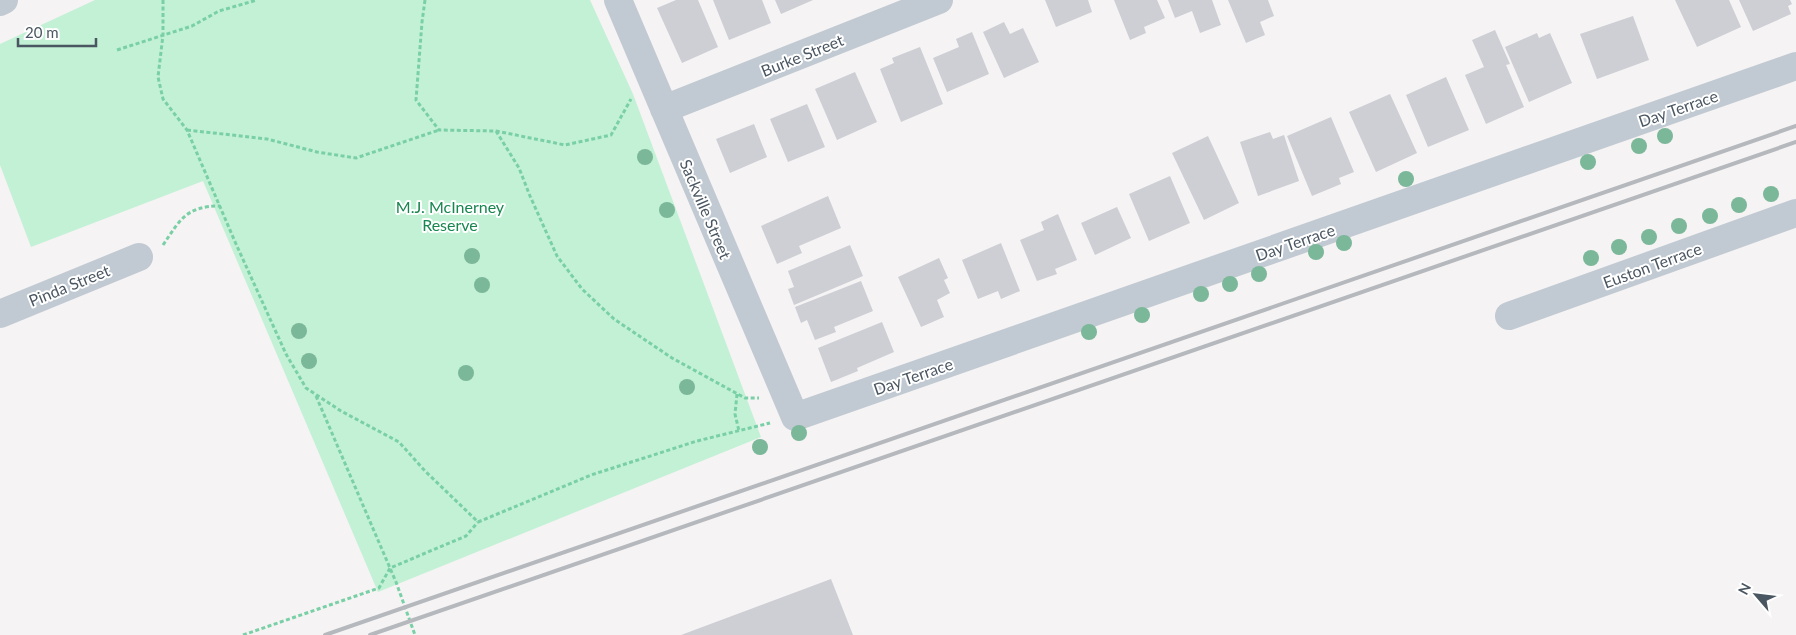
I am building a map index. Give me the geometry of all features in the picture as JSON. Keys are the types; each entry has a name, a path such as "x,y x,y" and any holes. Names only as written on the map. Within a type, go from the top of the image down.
{"street":[{"path":"0,2 4,0"},
{"name":"Sackville Street","path":"618,0 791,408"},
{"name":"Burke Street","path":"664,109 940,0"},
{"name":"Day Terrace","path":"791,408 1796,66"},
{"name":"Euston Terrace","path":"1509,316 1796,213"},
{"name":"Pinda Street","path":"0,314 139,257"}],"path":[{"path":"163,0 163,35 158,77 163,99 187,130 286,354 306,388 340,411 399,442 425,471 478,522"},
{"path":"117,50 192,26 219,11 258,0"},
{"path":"425,0 416,100 439,130"},
{"path":"187,130 266,139 317,152 356,158 439,130 496,131 565,145 611,135 634,94 653,83"},
{"path":"496,131 519,168 557,256 582,289 614,319 664,352 737,394 746,398 791,408"},
{"path":"139,257 162,246 182,217 205,206 220,206"},
{"path":"737,394 735,414 739,431"},
{"path":"316,395 390,568 415,635"},
{"path":"243,635 379,588 390,568 466,536 478,522 591,475 739,431 791,408"}],"green space":[{"name":"M.J. McInerney Reserve","path":"95,0 590,0 633,94 761,437 378,592 203,181 31,247 0,165 0,44"}],"building":[{"path":"676,0 698,0 718,47 682,63 657,8"},
{"path":"713,0 762,0 771,23 729,40"},
{"path":"775,0 813,0 781,14"},
{"path":"1045,0 1088,0 1092,12 1056,27"},
{"path":"1114,0 1157,0 1165,18 1144,27 1146,33 1130,40"},
{"path":"1168,0 1212,0 1221,25 1200,33 1192,11 1175,18"},
{"path":"1228,0 1268,0 1274,16 1260,22 1265,35 1246,43"},
{"path":"1675,0 1729,0 1741,27 1697,47"},
{"path":"1739,0 1790,0 1792,4 1788,6 1791,14 1753,31"},
{"path":"1633,16 1649,60 1597,79 1580,34"},
{"path":"1004,22 1010,34 1023,28 1039,62 1004,78 983,32"},
{"path":"1495,30 1510,64 1506,65 1524,107 1486,124 1465,75 1484,67 1472,40"},
{"path":"972,32 989,74 947,92 933,58 959,47 956,39"},
{"path":"1537,33 1539,38 1550,33 1572,83 1529,102 1505,47"},
{"path":"920,47 943,104 901,122 880,69 894,63 892,58"},
{"path":"855,72 877,122 837,140 815,89"},
{"path":"1446,77 1469,130 1428,147 1406,95"},
{"path":"1390,94 1417,153 1376,172 1349,112"},
{"path":"807,104 825,147 788,162 770,119"},
{"path":"1331,117 1354,172 1339,178 1341,184 1312,196 1287,136"},
{"path":"754,124 767,157 730,173 716,139"},
{"path":"1270,132 1273,139 1284,135 1299,181 1258,196 1240,142"},
{"path":"1208,136 1239,203 1204,220 1172,153"},
{"path":"1170,176 1190,223 1149,241 1129,194"},
{"path":"828,196 841,228 799,246 802,253 777,264 761,226"},
{"path":"1117,207 1131,238 1095,255 1081,223"},
{"path":"1058,214 1077,260 1055,269 1057,274 1037,281 1020,240 1044,230 1041,222"},
{"path":"1001,243 1020,291 1001,299 998,291 978,299 962,260"},
{"path":"850,245 863,276 794,305 788,289 794,287 788,271"},
{"path":"939,258 948,278 944,280 950,293 937,300 944,317 921,327 898,277"},
{"path":"861,281 873,311 834,327 836,332 815,340 807,320 801,323 795,307"},
{"path":"882,322 894,352 857,368 858,371 831,382 818,348"},
{"path":"831,579 853,635 681,635"}],"railway":[{"path":"325,635 1796,126"},
{"path":"370,635 1796,142"}]}
